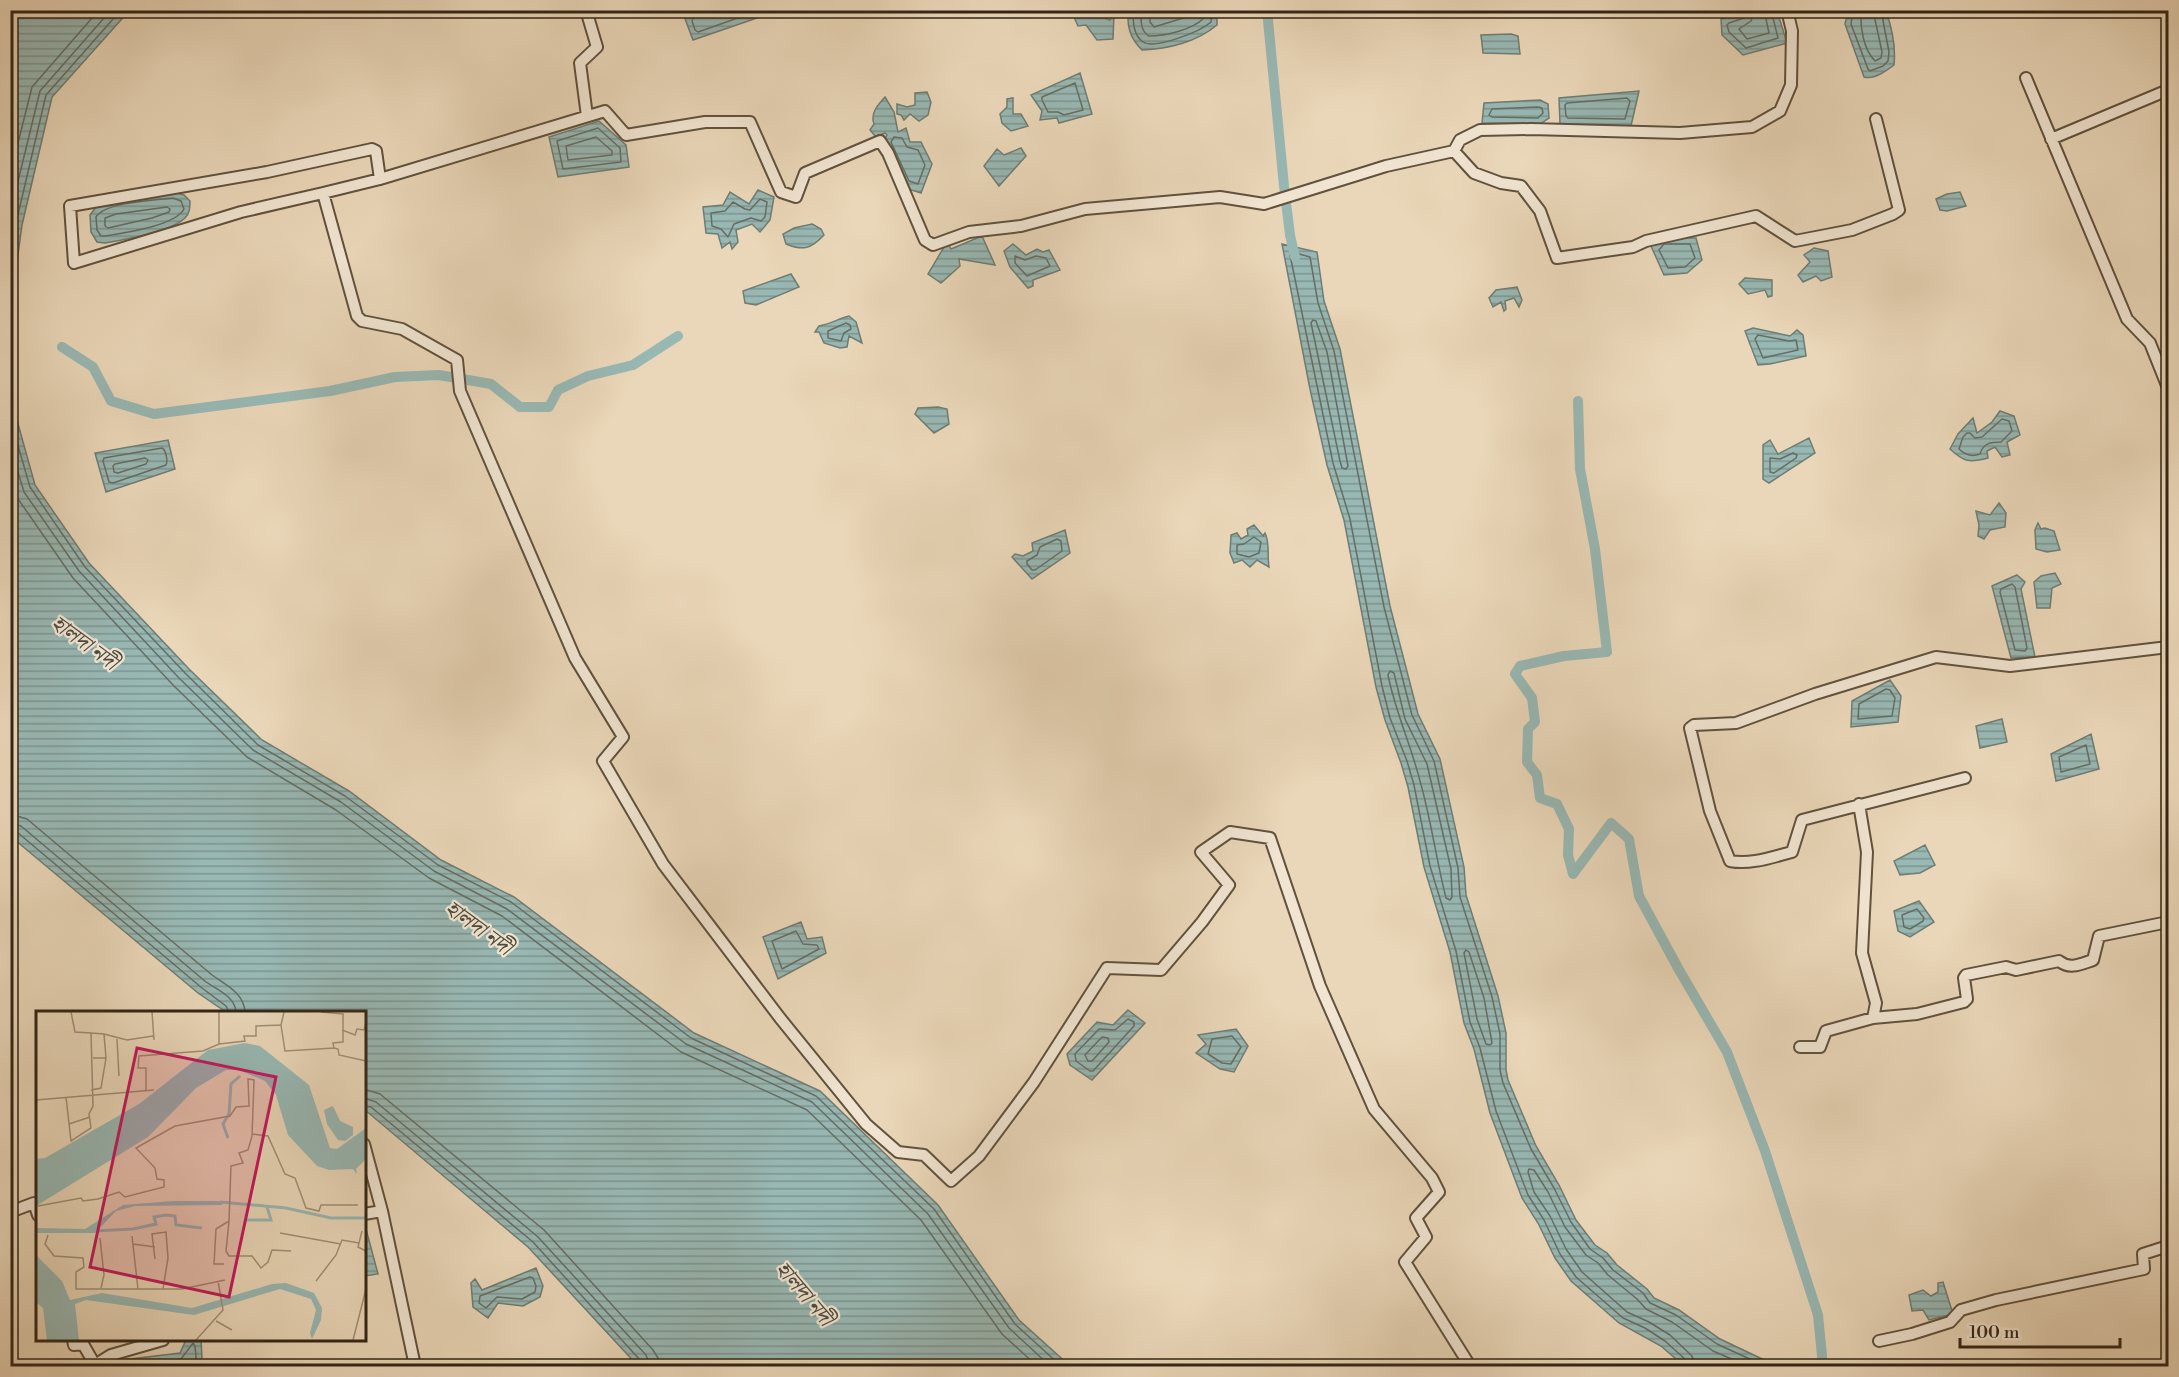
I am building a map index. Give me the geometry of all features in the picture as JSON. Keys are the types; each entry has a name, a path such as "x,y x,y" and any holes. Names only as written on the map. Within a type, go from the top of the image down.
{"street":[{"path":"586,10 597,48 580,63 587,116"},
{"path":"380,178 376,151 372,149 267,172 70,206 74,262 241,212 380,178 605,111 626,135 705,123 750,122 780,192 796,196 806,172 880,141 888,153 925,240 933,245 969,232 1021,226 1085,209 1220,197 1264,204 1386,166 1454,151 1460,140 1480,130 1541,129 1680,133 1752,127 1780,111 1791,85 1792,31 1787,10"},
{"path":"2026,78 2127,319 2150,343 2169,388"},
{"path":"2051,139 2169,90"},
{"path":"1454,151 1474,173 1502,183 1521,186 1540,211 1557,258 1633,247 1646,241 1756,216 1794,241 1852,230 1899,210 1875,119"},
{"path":"322,193 357,316 362,321 402,329 457,360 460,390 575,658 623,737 603,762 663,864 780,1018 866,1124 898,1152 924,1155 951,1181 955,1179 979,1156 1034,1082 1107,968 1161,969 1202,922 1229,885 1200,852 1230,832 1270,838 1320,986 1374,1109 1432,1178 1439,1192 1416,1218 1426,1237 1406,1262 1470,1366"},
{"path":"1965,778 1802,820 1792,852 1751,862 1730,861 1710,811 1690,728 1694,725 1736,723 1815,694 1936,657 2010,666 2169,647"},
{"path":"1859,804 1867,852 1862,953 1876,1003 1873,1018"},
{"path":"1800,1047 1820,1047 1826,1031 1873,1018 1917,1014 1964,1002 1967,999 1964,978 1966,975 2006,967 2016,970 2059,961 2065,966 2075,966 2093,960 2099,936 2169,922"},
{"path":"366,1151 382,1211 415,1366"},
{"path":"10,1212 34,1203 36,1209"},
{"path":"366,1214 382,1211"},
{"path":"1879,1341 1950,1322 1961,1310 1996,1300 2144,1269 2143,1254 2169,1246"},
{"path":"73,1341 74,1345 83,1344 95,1365 111,1355 160,1341"}],"water":[{"path":"11,10 129,11 52,97 22,225 11,306"},
{"path":"1084,10 1098,11 1099,16 1110,20 1114,14 1113,39 1097,40 1086,25 1078,26 1074,17"},
{"path":"1217,10 1217,25 1209,31 1191,40 1162,48 1142,50 1132,37 1128,22 1128,11"},
{"path":"694,11 760,11 760,17 693,40 684,16"},
{"path":"1751,11 1777,11 1787,43 1743,55 1722,35 1721,19"},
{"path":"1848,11 1886,11 1893,37 1894,65 1876,76 1864,77 1845,24"},
{"path":"1511,34 1518,36 1520,54 1483,53 1481,35"},
{"path":"1080,73 1092,114 1059,123 1057,118 1040,120 1042,111 1031,95"},
{"path":"1639,91 1631,126 1560,124 1559,98"},
{"path":"927,92 931,102 928,115 919,121 910,114 904,120 901,115 897,114 897,104 907,107 915,105 915,93"},
{"path":"885,97 894,112 898,132 906,128 910,142 921,142 932,164 921,193 905,188 884,140 887,135 885,133 876,137 870,130 874,124 875,109"},
{"path":"1013,98 1013,114 1021,114 1028,126 1011,131 1002,123 1000,114 1007,107 1007,99"},
{"path":"1540,100 1548,104 1549,118 1540,124 1482,123 1484,103"},
{"path":"599,121 626,145 629,167 558,177 549,137"},
{"path":"1021,148 1026,156 999,186 984,166 997,149 1004,155"},
{"path":"758,190 774,197 770,220 760,232 752,224 736,230 738,242 732,249 730,242 722,248 718,234 706,233 703,207 723,205 730,192 749,204"},
{"path":"173,192 184,195 190,201 188,214 179,223 147,234 105,243 97,242 91,232 90,215 96,207"},
{"path":"1960,192 1966,206 1947,211 1940,210 1936,199"},
{"path":"812,224 821,229 824,235 815,243 802,248 786,244 783,234 794,228"},
{"path":"982,236 995,265 959,259 960,266 941,283 928,274 947,242 951,249"},
{"path":"1661,238 1696,238 1702,260 1687,273 1664,275 1651,246"},
{"path":"1013,244 1026,255 1037,249 1043,252 1049,250 1060,270 1033,280 1033,286 1028,288 1010,267 1004,251"},
{"path":"1282,244 1317,252 1324,301 1340,349 1390,606 1418,714 1440,759 1464,867 1466,895 1498,996 1506,1033 1508,1080 1536,1146 1576,1220 1595,1245 1607,1253 1654,1298 1679,1310 1720,1339 1777,1366 1684,1366 1661,1346 1619,1323 1571,1281 1555,1258 1538,1223 1522,1198 1490,1113 1474,1049 1464,1023 1450,952 1424,867 1408,787 1376,687 1344,520 1327,465"},
{"path":"1814,248 1828,251 1832,277 1821,281 1816,276 1803,282 1798,275 1810,262 1804,255"},
{"path":"791,274 799,287 756,305 745,303 743,291"},
{"path":"1745,278 1772,280 1772,296 1768,297 1765,290 1748,294 1739,284"},
{"path":"1517,287 1522,300 1519,307 1514,298 1505,301 1504,311 1501,302 1493,307 1489,298 1496,290"},
{"path":"849,316 856,322 862,343 849,336 847,347 840,348 824,343 819,332 815,332 819,326"},
{"path":"1753,328 1790,336 1797,330 1803,335 1806,356 1758,365 1745,331"},
{"name":"হালদা নদী","path":"10,395 35,485 89,563 189,669 262,740 349,791 441,860 514,897 694,1033 820,1091 938,1205 1019,1320 1070,1366 638,1366 528,1247 366,1111 366,1011 225,1011 198,993 10,835"},
{"path":"918,408 947,409 949,424 934,433 915,414"},
{"path":"2000,411 2014,416 2020,435 2007,442 2010,455 2002,457 1995,447 1987,451 1988,458 1971,461 1959,457 1950,449 1958,434 1973,418 1977,433 1992,422"},
{"path":"1809,438 1815,453 1769,483 1763,479 1763,445 1770,440 1778,454"},
{"path":"168,440 175,469 106,492 95,453"},
{"path":"1999,503 2006,513 2005,527 1990,530 1984,539 1978,536 1979,525 1976,511 1990,515"},
{"path":"2038,523 2041,529 2054,531 2060,550 2047,552 2036,549 2035,530"},
{"path":"1254,525 1263,536 1265,533 1267,537 1269,567 1257,560 1250,567 1242,560 1234,563 1230,553 1231,535 1237,533 1241,539 1248,535 1247,529"},
{"path":"1065,530 1070,553 1032,579 1012,557 1015,554 1023,556 1033,551 1032,543"},
{"path":"2055,573 2061,584 2052,588 2050,608 2037,608 2034,582 2041,576"},
{"path":"2017,575 2025,582 2021,589 2035,657 2011,658 1992,586"},
{"path":"1890,680 1901,696 1898,722 1851,727 1852,701"},
{"path":"2002,719 2007,742 1980,748 1976,726"},
{"path":"2091,734 2099,769 2056,781 2051,754"},
{"path":"1925,845 1935,865 1920,873 1900,875 1894,861"},
{"path":"1919,901 1934,922 1910,937 1898,931 1894,911"},
{"path":"801,922 807,939 822,937 826,953 778,979 763,937"},
{"path":"1128,1010 1145,1023 1092,1080 1070,1065 1067,1054 1097,1022 1113,1025"},
{"path":"1236,1029 1248,1046 1234,1072 1220,1069 1196,1053 1206,1044 1198,1035"},
{"path":"366,1229 378,1274 366,1276"},
{"path":"536,1268 543,1286 540,1297 523,1306 498,1303 488,1318 473,1307 471,1283 475,1279 482,1290"},
{"path":"1943,1282 1953,1314 1929,1320 1923,1310 1912,1311 1909,1295 1923,1290 1931,1296 1938,1292 1938,1283"},
{"path":"186,1341 201,1341 202,1358 199,1366 116,1366 114,1361 180,1353"}],"waterway":[{"path":"1267,10 1284,186 1295,257"},
{"path":"62,347 93,367 111,401 154,414 330,391 395,377 439,375 491,384 520,407 549,407 558,390 588,376 633,365 678,336"},
{"path":"1578,401 1580,469 1595,549 1607,652 1564,656 1520,666 1515,674 1532,698 1535,722 1528,729 1527,762 1537,775 1540,798 1557,804 1569,829 1568,855 1573,874 1611,823 1629,839 1639,896 1727,1052 1765,1151 1818,1315 1823,1366"}]}
